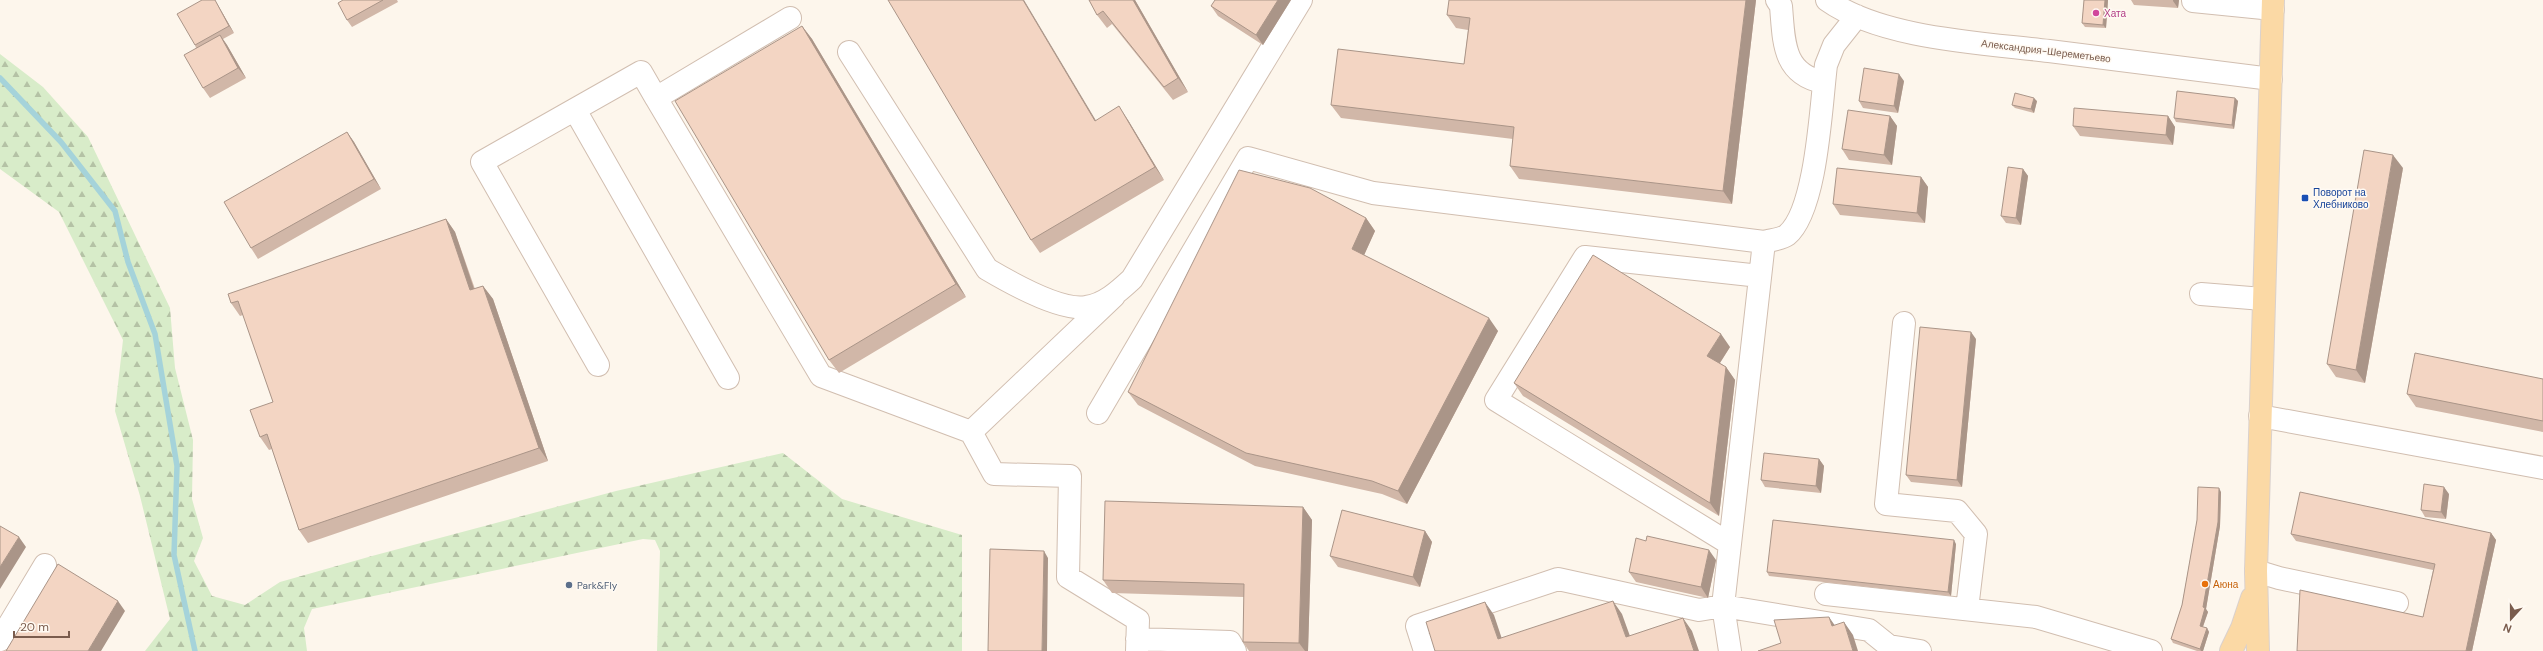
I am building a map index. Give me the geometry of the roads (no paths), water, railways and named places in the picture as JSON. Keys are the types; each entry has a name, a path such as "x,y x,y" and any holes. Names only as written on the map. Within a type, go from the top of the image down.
{"main road":[{"path":"2258,651 2256,578 2263,299 2273,5"},
{"path":"2231,651 2242,628 2256,578"}],"street":[{"path":"971,432 1132,279 1301,0"},
{"path":"1777,0 1781,6 1786,51 1795,68 1809,80 1824,82"},
{"name":"Александрия-Шереметьево","path":"1827,0 1857,16 1900,30 1953,39 2271,79"},
{"path":"2193,1 2273,5"},
{"path":"1098,413 1248,158 1373,193 1764,242 1786,236 1798,222 1810,193 1826,64 1834,45 1857,16"},
{"path":"656,98 790,18"},
{"path":"849,52 987,269 1018,287 1070,306 1086,307 1114,296"},
{"path":"598,365 482,162 641,72 821,376 971,432 994,474 1070,476 1068,577 1138,620 1137,645 1230,642 1235,651"},
{"path":"575,110 728,378"},
{"path":"1730,651 1723,606 1764,242"},
{"path":"1730,544 1496,400 1585,257 1760,276"},
{"path":"2201,294 2263,299"},
{"path":"1904,323 1886,504 1957,511 1976,534 1967,609"},
{"path":"2260,416 2543,468"},
{"path":"0,640 45,565"},
{"path":"2256,578 2279,578 2397,603"},
{"path":"1420,650 1417,626 1558,579 1699,610 1723,606 1869,630 1889,646 1920,651"},
{"path":"1826,594 2036,617 2151,651"}],"waterway":[{"path":"0,78 61,142 115,211 128,262 155,334 177,466 174,555 195,651"}],"place":[{"name":"Хата","path":"2096,13"},
{"name":"Поворот на Хлебниково","path":"2305,198"},
{"name":"Аюна","path":"2205,584"},
{"name":"Park&Fly","path":"569,585"}]}
